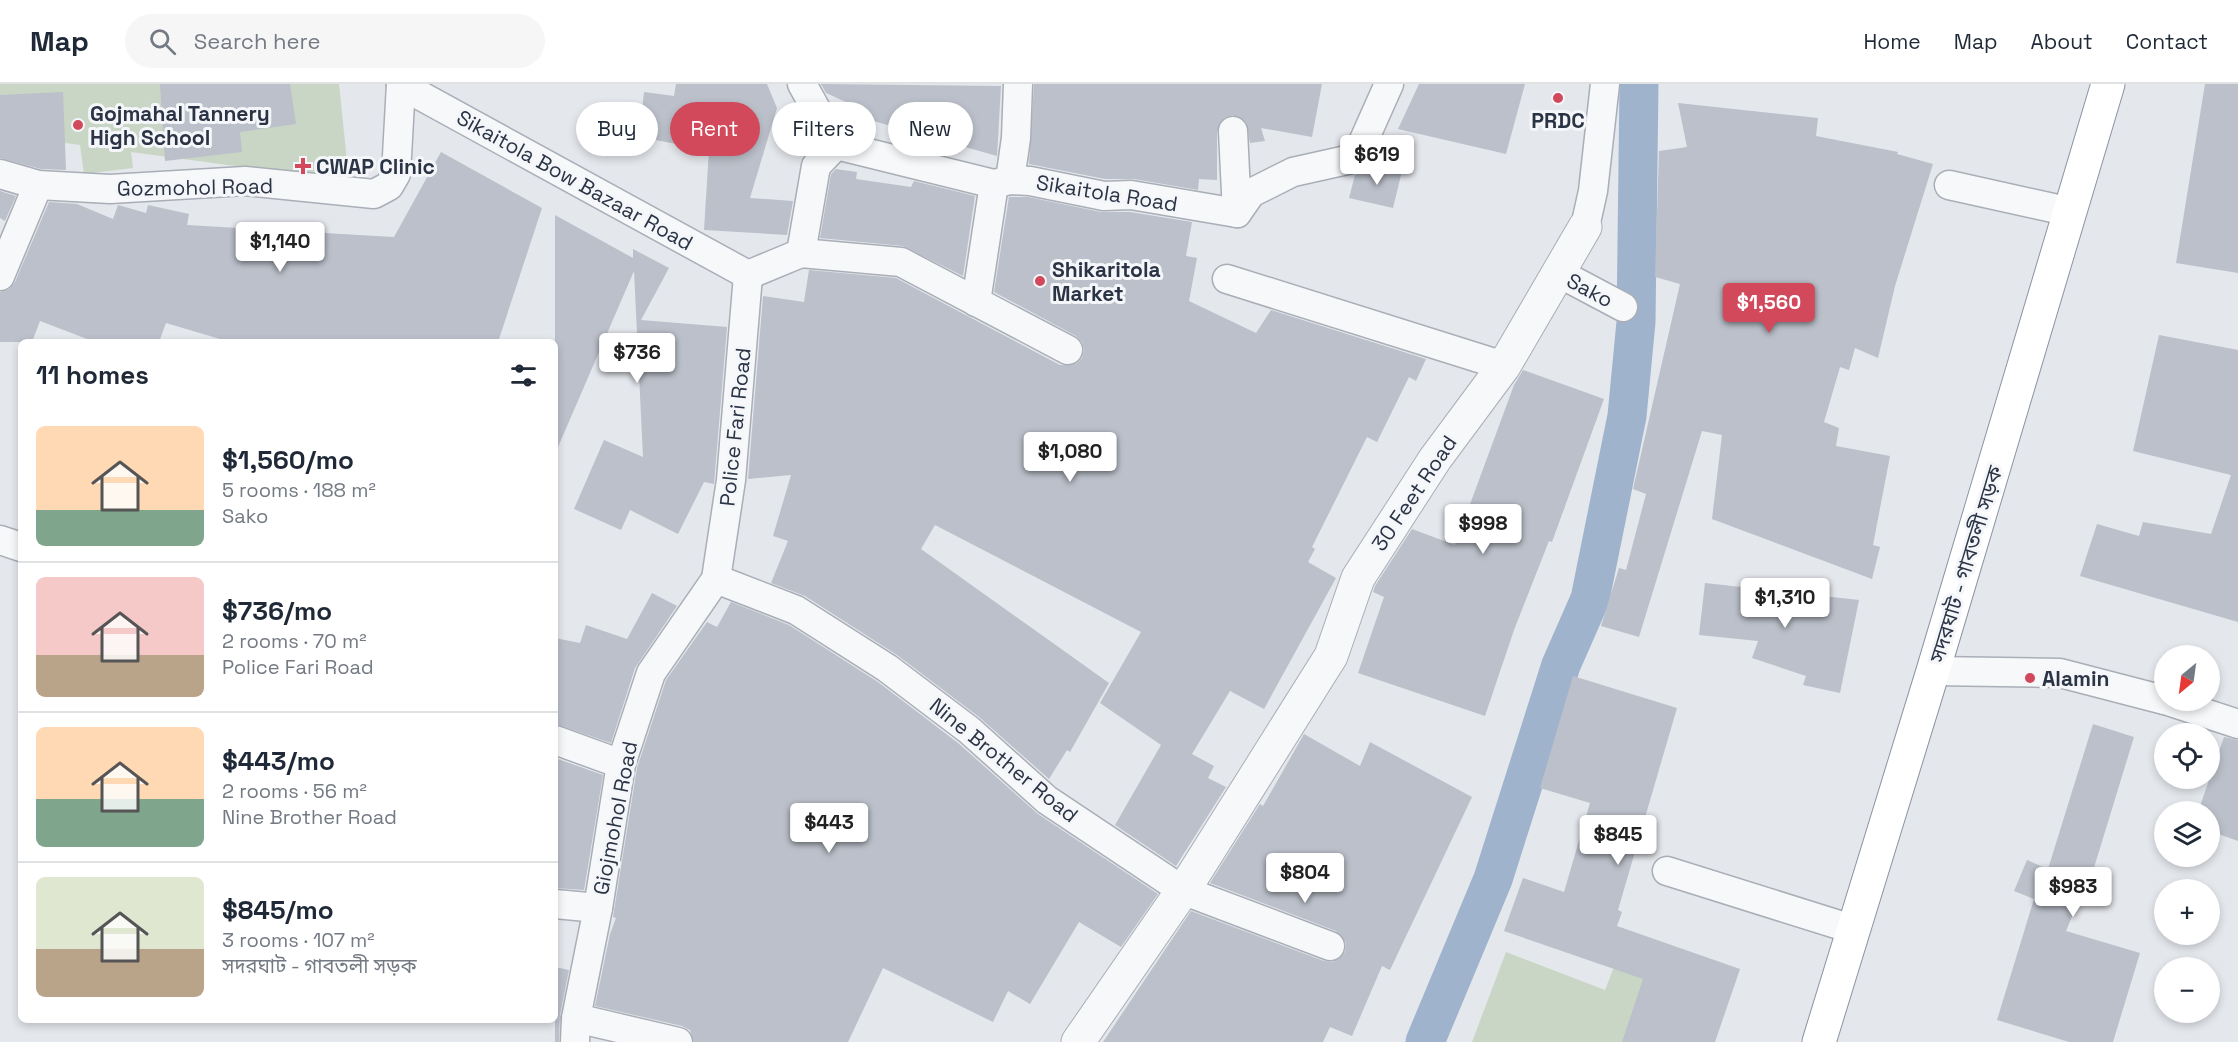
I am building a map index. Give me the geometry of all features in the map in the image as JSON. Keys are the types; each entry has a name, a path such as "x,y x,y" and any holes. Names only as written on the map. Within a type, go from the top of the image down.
{"highway":[{"name":"সদরঘাট - গাবতলী সড়ক","path":"1819,1042 1933,671 2108,84"}],"street":[{"path":"802,84 812,102"},
{"path":"976,302 1002,182 1016,138 1018,84"},
{"path":"1237,213 1251,193 1293,172 1356,158 1389,84"},
{"name":"30 Feet Road","path":"1078,1042 1182,890 1331,656 1358,578 1435,459 1504,366 1585,227 1593,191 1605,84"},
{"name":"Gozmohol Road","path":"0,174 38,185 110,189 245,181 374,194 389,186 396,174 401,85"},
{"name":"Sikaitola Bow Bazaar Road","path":"401,85 748,275"},
{"path":"1233,131 1237,213"},
{"name":"Sikaitola Road","path":"876,154 1002,182 1030,181 1104,196 1131,195 1237,213"},
{"path":"801,253 816,166 826,156"},
{"path":"0,276 38,185"},
{"path":"1949,185 2071,212"},
{"path":"748,275 801,253 901,262 1068,350"},
{"name":"Sako","path":"1557,272 1596,295 1623,307"},
{"name":"Police Fari Road","path":"716,579 731,480 748,275"},
{"path":"1227,279 1504,366"},
{"path":"0,540 18,547"},
{"name":"Giojmohol Road","path":"576,1030 621,764 651,674 716,579"},
{"name":"Nine Brother Road","path":"716,579 796,610 887,668 969,730 1047,800 1182,890 1330,946"},
{"path":"1933,671 2060,673 2154,697"},
{"path":"2198,711 2238,724"},
{"path":"558,741 621,764"},
{"path":"1667,871 1852,929"},
{"path":"558,904 598,908"},
{"path":"576,1030 678,1042"}],"green space":[{"path":"0,84 339,84 349,181 131,152 133,168 84,174 80,145 0,134"},
{"path":"1628,931 1668,946 1631,1042 1472,1042 1506,952 1605,990"}],"building":[{"path":"160,84 290,84 296,124 240,132 242,152 165,161"},
{"path":"676,84 767,84 774,102 772,102 772,125 750,198 793,201 787,235 704,230 709,156 760,156 760,102 670,102 670,143 658,141 658,102 643,102 644,92 674,96"},
{"path":"821,84 1001,86 997,156 973,149 973,102 888,102 888,125 876,122 876,102 846,102 826,93"},
{"path":"1034,84 1322,84 1312,137 1261,128 1265,141 1250,143 1246,122 1233,115 1224,118 1217,132 1217,180 1199,179 1198,190 1134,179 1105,179 1029,164"},
{"path":"1419,84 1525,84 1506,154 1398,129"},
{"path":"2205,84 2238,84 2238,273 2176,263"},
{"path":"63,92 66,170 41,169 0,158 0,95"},
{"path":"1678,103 1818,118 1816,136 1898,152 1897,154 1933,164 1895,286 1878,358 1855,348 1849,370 1840,367 1824,422 1839,428 1836,446 1890,456 1873,545 1880,547 1872,579 1712,519 1722,435 1702,431 1639,637 1601,626 1619,568 1626,570 1646,494 1633,489 1680,284 1655,277 1659,151 1687,147"},
{"path":"441,152 542,208 499,339 220,339 166,323 160,339 87,339 40,321 33,339 0,342 0,292 9,289 15,282 49,202 77,204 113,219 118,205 146,213 148,205 189,214 187,225 394,237"},
{"path":"1371,164 1402,171 1393,208 1349,198 1355,175 1366,171"},
{"path":"836,169 857,172 856,179 911,187 914,181 975,196 963,276 903,246 820,238 831,174"},
{"path":"0,191 16,196 5,221 0,218"},
{"path":"1009,197 1028,197 1101,212 1130,212 1192,222 1186,256 1197,258 1189,301 1256,333 1271,310 1426,359 1416,381 1409,377 1377,442 1367,437 1312,547 1315,549 1308,562 1336,578 1264,709 1230,691 1192,754 1214,766 1208,778 1226,787 1176,866 1115,825 1161,745 1100,703 1141,632 935,525 921,549 1109,683 1070,752 1067,750 1049,779 979,717 897,655 805,596 771,583 788,541 773,536 791,475 748,479 763,296 804,302 809,270 896,278 1060,365 1076,364 1082,358 1084,350 1082,342 1076,336 994,292"},
{"path":"555,215 633,258 633,249 669,268 641,320 727,327 714,484 704,482 678,534 630,510 621,530 574,509 604,440 643,457 634,271 558,447 558,339 555,339"},
{"path":"2159,335 2238,350 2238,622 2080,576 2097,524 2139,536 2143,522 2211,534 2231,475 2133,451"},
{"path":"1523,370 1604,399 1552,542 1549,541 1514,630 1485,716 1358,673 1384,597 1373,592 1375,586 1412,529 1455,545 1514,385"},
{"path":"1705,583 1859,600 1840,693 1803,685 1806,676 1752,658 1758,641 1699,635"},
{"path":"652,593 677,606 635,668 611,743 558,725 558,639 580,643 586,625 627,639"},
{"path":"731,602 789,625 878,682 958,743 1038,814 1158,894 1121,947 1079,922 1030,1004 1008,991 993,1022 883,968 848,1042 694,1042 690,1030 682,1026 595,1006 610,934 616,918 613,917 637,768 666,680 707,622 717,627"},
{"path":"1573,676 1677,708 1618,910 1622,912 1617,926 1740,969 1715,1042 1622,1042 1643,979 1504,931 1523,878 1564,892 1590,803 1540,788"},
{"path":"2093,724 2134,737 2093,871 2091,871 2066,931 2140,953 2113,1042 2069,1042 1997,1020 2034,899 2014,891 2027,860 2048,869"},
{"path":"1304,734 1360,766 1370,742 1472,797 1390,970 1382,966 1352,1036 1330,1027 1323,1042 1103,1042 1191,911 1324,961 1333,962 1345,952 1346,943 1336,931 1210,883 1260,804 1263,806"},
{"path":"2224,737 2238,740 2238,841 2220,835 2220,801 2202,801 2206,789 2220,789 2220,749"},
{"path":"558,759 603,775 584,890 558,888"},
{"path":"558,968 569,970 560,1015 559,1042 555,1042 555,1023 558,1023"}],"waterway":[{"path":"1425,1042 1493,879 1561,665 1590,599 1627,416 1636,322 1639,84"}],"place":[{"name":"PRDC","path":"1558,98"},
{"name":"Gojmahal Tannery High School","path":"78,125"},
{"name":"CWAP Clinic","path":"303,166"},
{"name":"Shikaritola Market","path":"1040,281"},
{"name":"Alamin","path":"2030,678"}]}
